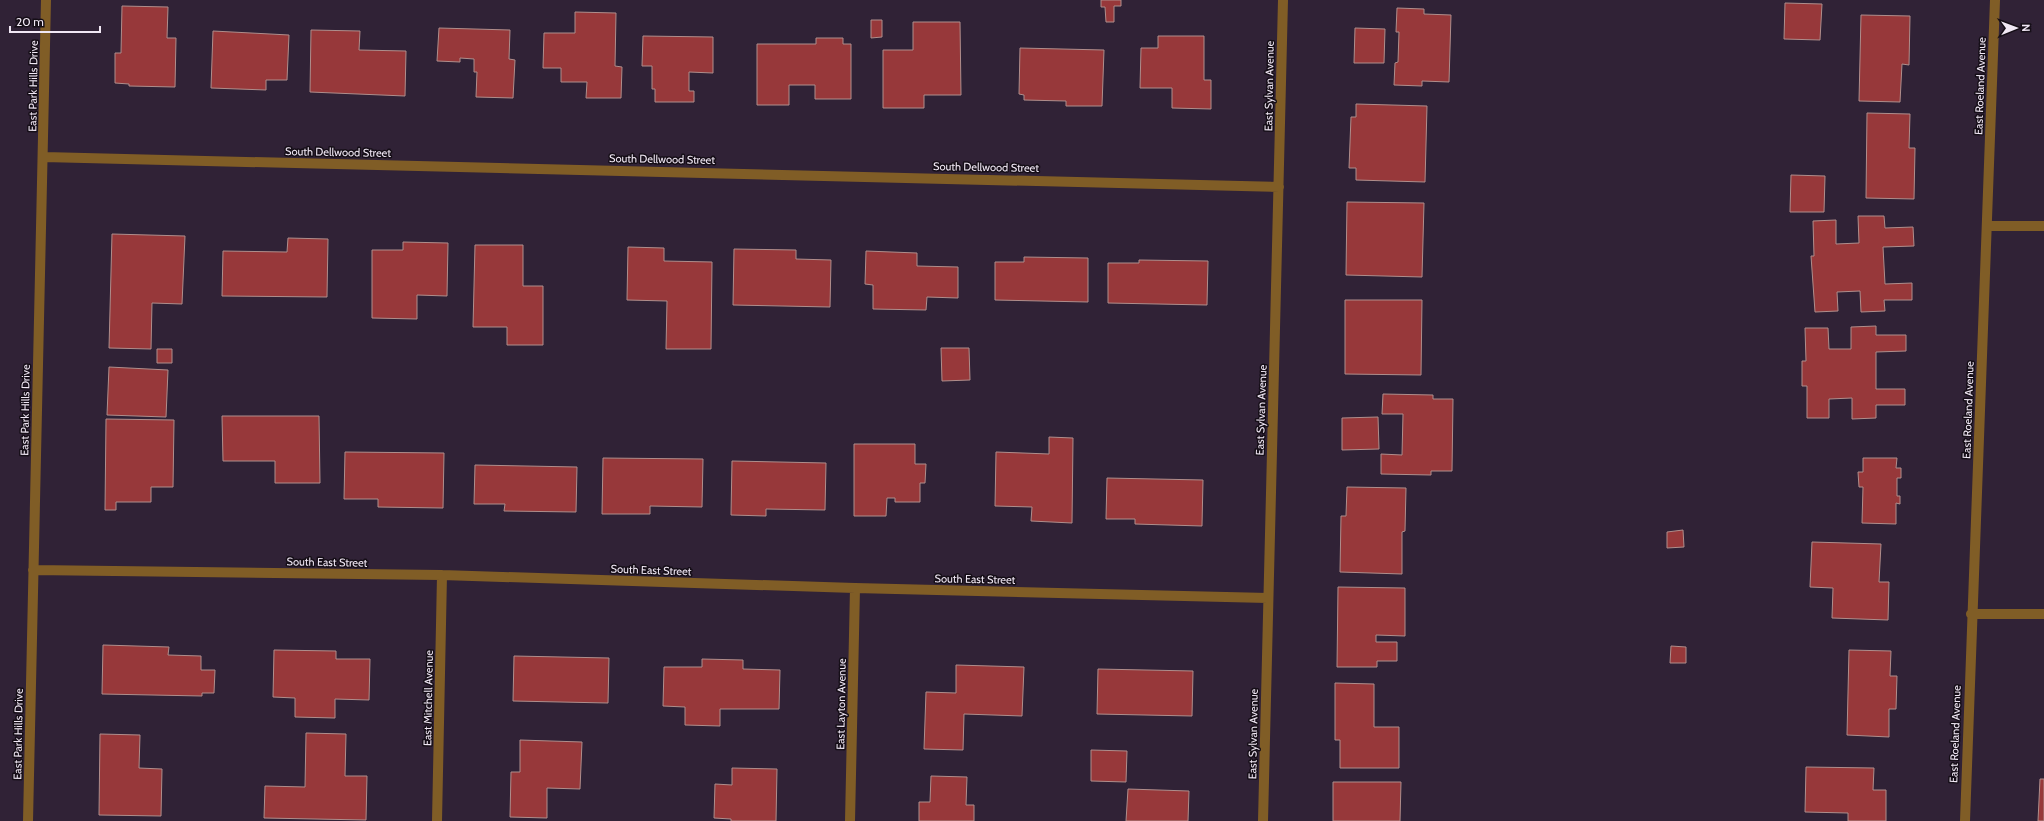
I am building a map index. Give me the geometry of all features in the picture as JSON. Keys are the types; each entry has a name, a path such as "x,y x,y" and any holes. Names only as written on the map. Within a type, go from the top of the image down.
{"street":[{"name":"East Park Hills Drive","path":"28,821 44,156 46,0"},
{"name":"East Sylvan Avenue","path":"1263,821 1283,0"},
{"name":"East Roeland Avenue","path":"1965,821 1971,614 1995,0"},
{"name":"South Dellwood Street","path":"44,156 1279,187"},
{"path":"1987,226 2044,226"},
{"name":"South East Street","path":"33,570 442,575 855,588 1268,598"},
{"name":"East Mitchell Avenue","path":"437,821 442,575"},
{"name":"East Layton Avenue","path":"850,821 855,588"},
{"path":"1971,614 2044,614"}],"building":[{"path":"1101,0 1121,0 1121,6 1114,6 1114,22 1106,22 1105,7 1101,7"},
{"path":"1785,3 1822,4 1820,40 1784,39"},
{"path":"122,6 168,7 167,38 176,38 175,87 129,86 129,84 115,83 115,53 121,53"},
{"path":"1397,8 1424,9 1424,14 1451,15 1449,82 1422,81 1422,86 1394,85 1395,63 1398,62 1399,32 1396,32"},
{"path":"575,12 616,13 615,66 622,67 621,98 586,98 587,82 561,82 561,68 543,68 544,33 575,33"},
{"path":"1861,15 1910,16 1909,65 1902,64 1900,102 1859,101"},
{"path":"871,20 882,20 882,37 871,38"},
{"path":"913,22 960,22 961,95 924,95 924,108 883,108 883,50 913,50"},
{"path":"439,28 510,30 509,59 515,60 513,98 476,97 477,72 474,72 474,59 460,58 460,62 437,61"},
{"path":"1355,28 1385,29 1384,63 1354,63"},
{"path":"311,30 360,31 359,50 406,51 405,96 310,92"},
{"path":"213,31 289,35 287,80 266,80 266,90 211,88"},
{"path":"643,36 713,37 713,73 689,72 689,91 694,91 694,102 655,102 655,89 652,89 652,66 642,66"},
{"path":"1158,36 1204,36 1204,80 1211,80 1211,109 1172,108 1172,88 1140,88 1141,48 1158,48"},
{"path":"816,38 843,38 843,44 851,44 851,99 815,99 815,85 789,85 789,105 757,105 757,44 816,44"},
{"path":"1020,48 1104,50 1102,106 1066,106 1066,101 1024,100 1024,95 1019,94"},
{"path":"1356,104 1427,106 1425,182 1356,180 1356,168 1349,168 1351,117 1356,117"},
{"path":"1867,113 1910,114 1909,148 1915,148 1914,199 1866,198"},
{"path":"1791,175 1825,176 1824,212 1790,212"},
{"path":"1347,202 1424,203 1422,277 1346,275"},
{"path":"1858,216 1884,216 1885,228 1913,227 1914,246 1883,247 1885,284 1912,283 1912,300 1884,300 1885,311 1861,312 1860,291 1837,292 1838,311 1815,312 1811,256 1814,256 1813,221 1836,220 1836,244 1859,243"},
{"path":"112,234 185,236 182,304 152,303 151,349 109,348"},
{"path":"288,238 328,239 327,297 222,296 223,251 287,252"},
{"path":"403,242 448,243 447,296 417,295 417,319 372,318 372,250 403,250"},
{"path":"475,245 523,245 523,286 543,286 543,345 507,345 507,327 473,327"},
{"path":"628,247 664,248 664,261 712,262 711,349 666,349 667,301 627,300"},
{"path":"734,249 796,250 796,259 831,260 830,307 733,305"},
{"path":"866,251 917,253 917,266 958,267 958,298 927,297 926,310 873,309 873,285 865,284"},
{"path":"1024,257 1088,258 1088,302 995,300 995,262 1024,262"},
{"path":"1139,260 1208,261 1207,305 1108,303 1108,263 1139,263"},
{"path":"1345,300 1422,300 1421,375 1345,374"},
{"path":"1876,326 1876,335 1906,335 1906,351 1876,352 1876,389 1905,389 1905,405 1876,405 1876,418 1852,419 1852,398 1829,399 1829,418 1807,418 1807,386 1802,386 1802,361 1806,361 1805,328 1828,328 1829,349 1851,349 1851,327"},
{"path":"941,348 969,348 970,380 942,381"},
{"path":"157,349 172,349 172,363 157,363"},
{"path":"109,367 168,370 166,417 107,415"},
{"path":"1383,394 1433,395 1433,399 1453,399 1452,471 1431,471 1431,475 1381,474 1381,454 1402,455 1403,414 1382,414"},
{"path":"222,416 319,416 320,483 275,483 275,461 223,461"},
{"path":"1378,417 1379,449 1342,450 1342,418"},
{"path":"106,419 174,420 173,487 151,487 151,502 116,502 116,510 105,510"},
{"path":"1049,437 1073,438 1072,523 1031,521 1032,507 995,506 996,452 1049,454"},
{"path":"854,444 915,444 915,464 926,464 925,483 920,483 920,502 895,502 895,498 887,498 886,516 854,516"},
{"path":"345,452 444,453 443,508 378,507 378,499 344,499"},
{"path":"603,458 703,459 702,507 650,506 650,514 602,514"},
{"path":"1863,458 1897,458 1896,468 1901,468 1901,478 1897,478 1897,496 1900,496 1900,504 1896,503 1896,524 1862,523 1863,487 1859,487 1858,472 1863,472"},
{"path":"732,461 826,463 825,510 766,509 766,516 731,515"},
{"path":"475,465 577,467 576,512 504,511 505,504 474,504"},
{"path":"1107,478 1203,480 1202,526 1135,524 1135,519 1106,519"},
{"path":"1347,487 1406,488 1405,531 1402,532 1402,574 1340,572 1341,516 1346,516"},
{"path":"1683,530 1684,547 1667,548 1667,532"},
{"path":"1812,542 1881,544 1879,582 1889,582 1888,620 1832,618 1833,588 1810,587"},
{"path":"1338,587 1405,588 1405,636 1376,635 1376,642 1397,642 1397,661 1377,661 1377,667 1337,667"},
{"path":"103,645 169,647 168,655 201,656 201,670 215,670 214,693 202,693 202,696 102,694"},
{"path":"1671,646 1686,647 1686,663 1670,663"},
{"path":"274,650 336,651 336,659 370,659 369,700 335,699 335,718 295,717 295,698 273,697"},
{"path":"1849,650 1891,651 1890,676 1897,676 1896,709 1889,709 1889,737 1847,735"},
{"path":"514,656 609,658 608,703 513,701"},
{"path":"702,659 743,660 743,669 780,670 779,709 720,709 720,726 685,725 685,707 663,706 664,667 702,667"},
{"path":"956,665 1024,667 1022,716 964,714 963,750 924,749 926,692 956,693"},
{"path":"1098,669 1193,671 1192,716 1097,714"},
{"path":"1335,683 1374,684 1374,727 1399,727 1399,768 1340,768 1340,740 1335,740"},
{"path":"306,733 346,734 345,776 367,776 366,820 264,818 265,786 305,787"},
{"path":"100,734 140,735 139,768 162,769 161,816 99,815"},
{"path":"520,740 582,742 580,789 547,788 547,818 510,817 511,772 520,772"},
{"path":"1091,750 1127,751 1126,782 1091,781"},
{"path":"1806,767 1874,768 1873,790 1886,790 1886,821 1848,821 1848,813 1805,812"},
{"path":"732,768 777,769 776,821 731,821 731,819 714,818 715,784 732,785"},
{"path":"931,776 967,777 966,805 974,805 974,821 919,821 919,802 930,802"},
{"path":"2040,779 2044,779 2044,821 2038,821"},
{"path":"1333,782 1401,782 1400,821 1333,821"},
{"path":"1128,789 1189,791 1188,821 1126,821"}]}
